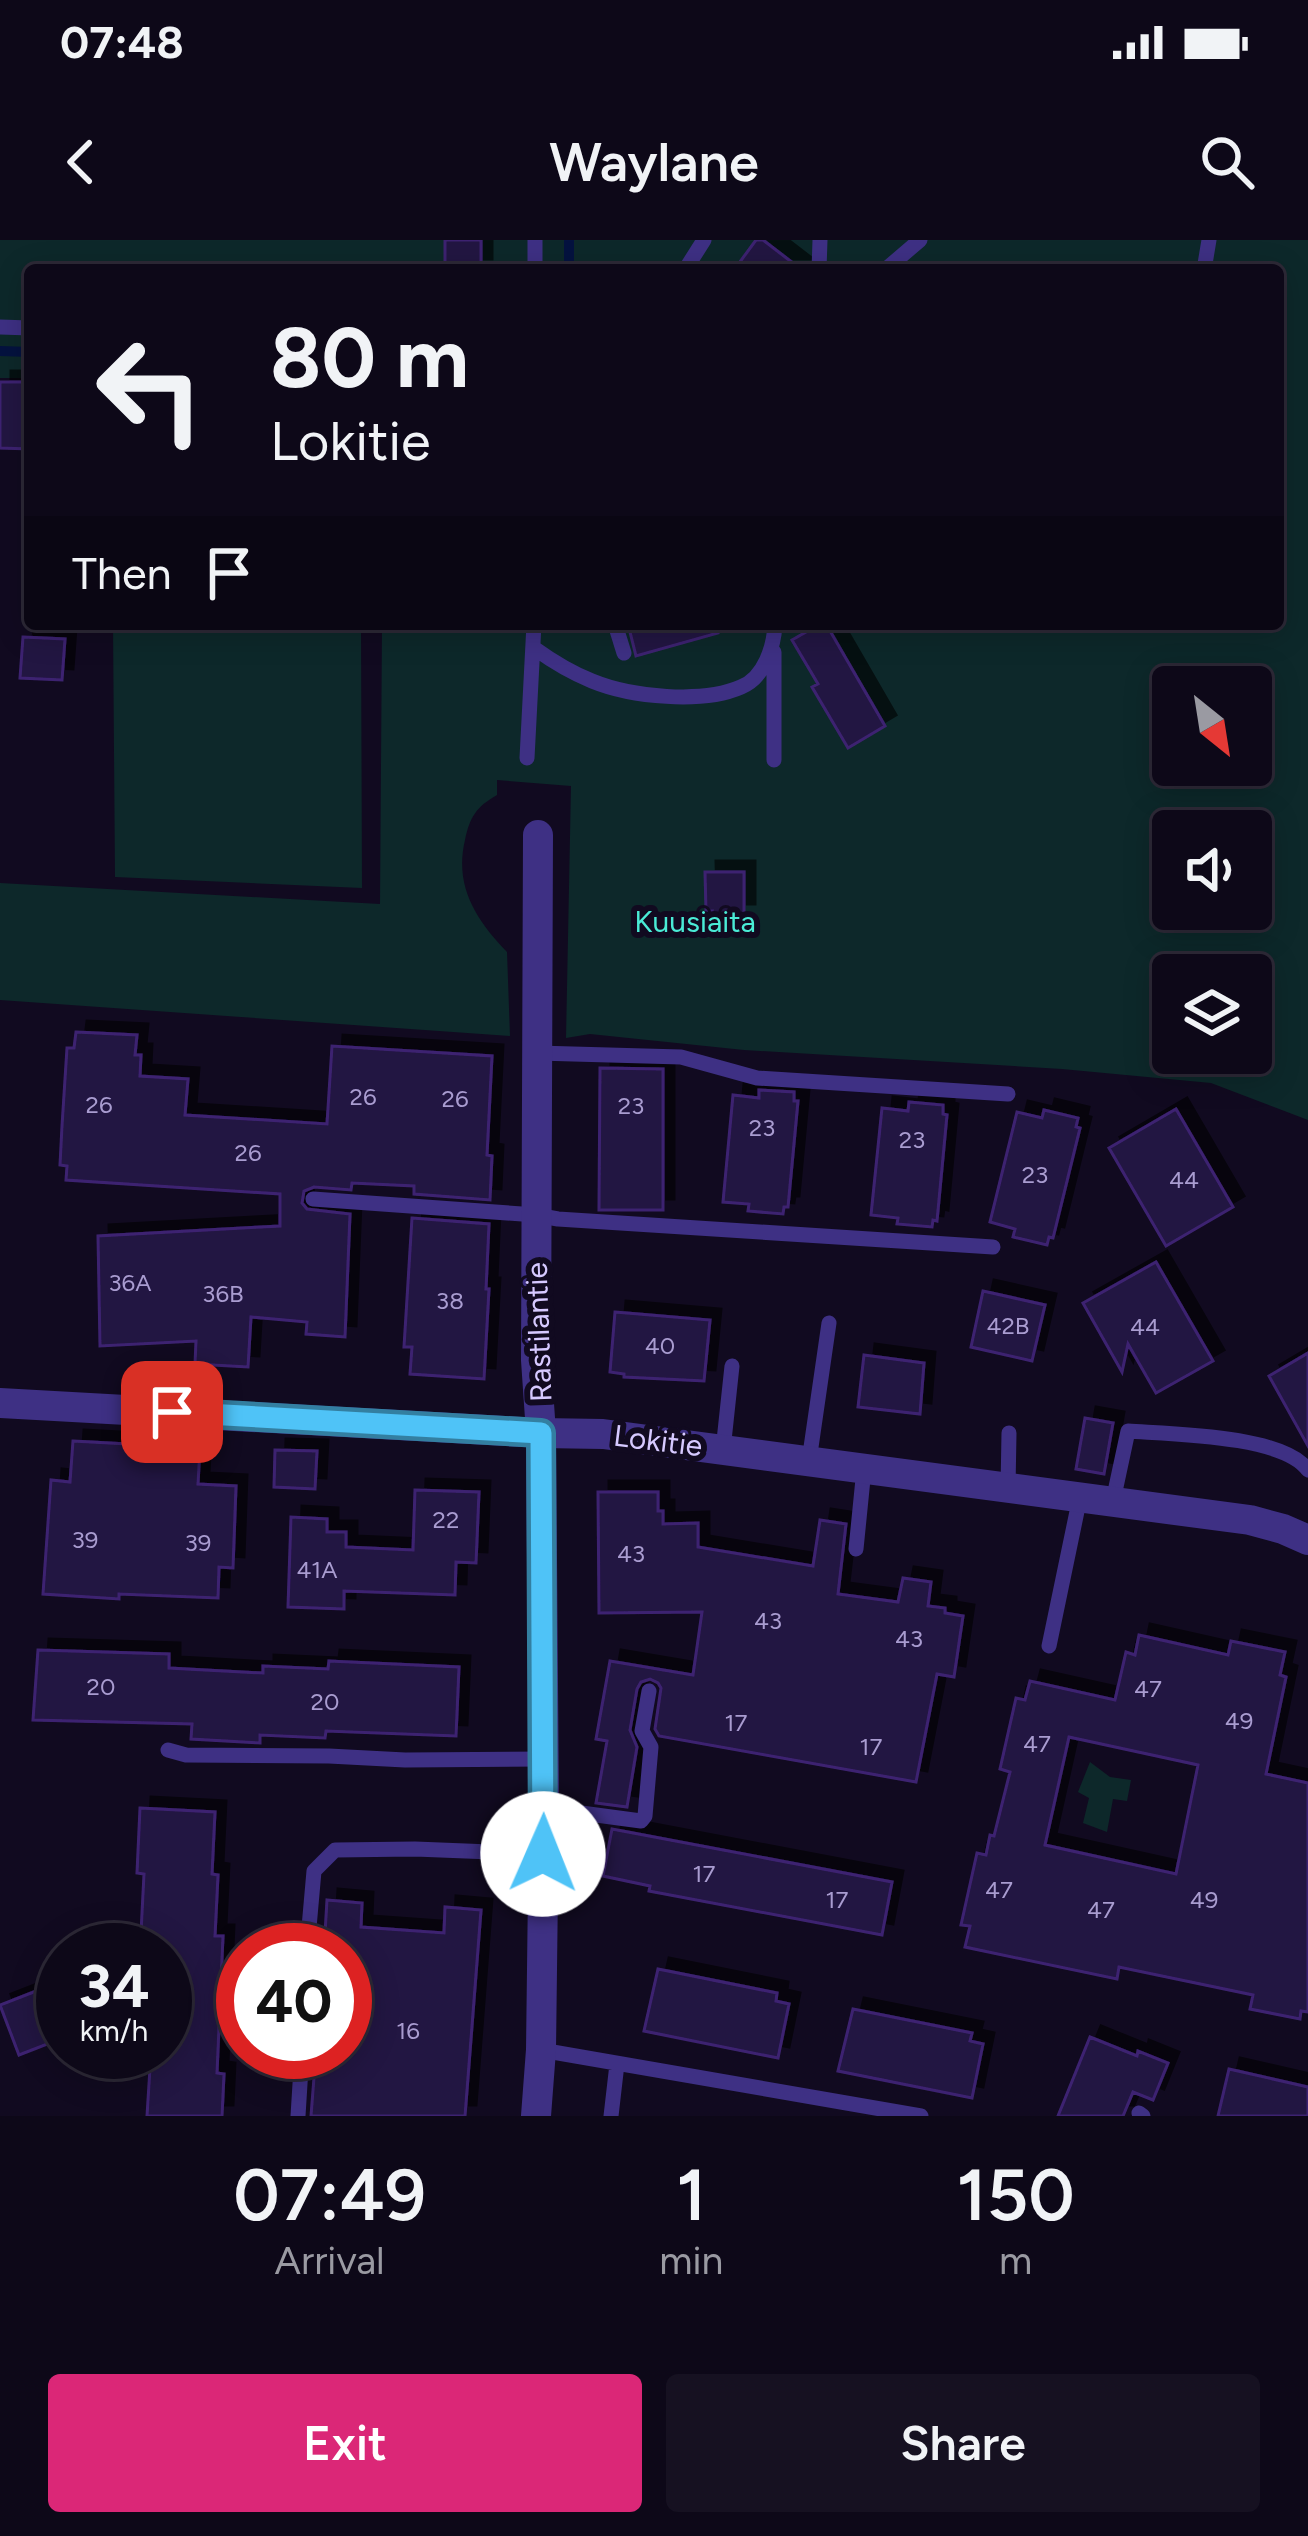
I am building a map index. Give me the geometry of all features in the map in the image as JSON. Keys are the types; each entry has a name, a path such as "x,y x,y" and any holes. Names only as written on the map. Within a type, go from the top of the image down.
{"street":[{"name":"Rastilantie","path":"536,2116 544,1808 541,1433 536,1360 538,835"},
{"name":"Lokitie","path":"0,1403 603,1434 1250,1520 1306,1532"}],"lane":[{"path":"892,264 920,240"},
{"path":"527,758 534,630"},
{"path":"617,630 624,653"},
{"path":"774,760 775,630"},
{"path":"534,648 591,681 622,691 669,696 741,688 752,681 774,649"},
{"path":"537,1053 681,1057 757,1078 1008,1094"},
{"path":"313,1198 558,1220 993,1246"},
{"path":"809,1461 829,1323"},
{"path":"723,1450 732,1366"},
{"path":"1113,1502 1128,1431 1222,1438 1270,1448 1304,1463 1308,1470"},
{"path":"1008,1488 1009,1433"},
{"path":"856,1549 864,1469"},
{"path":"1049,1646 1080,1497"},
{"path":"544,1808 641,1821 651,1747 643,1731 649,1691"},
{"path":"168,1750 405,1760 544,1759"},
{"path":"309,1923 314,1871 335,1850 543,1854"},
{"path":"541,2050 922,2116"},
{"path":"611,2116 617,2064"},
{"path":"298,2116 300,2079"}],"green space":[{"name":"Kuusiaita","path":"0,240 1308,240 1308,1120 1211,1083 744,1050 590,1034 566,1038 571,786 497,780 497,795 479,808 467,832 462,857 465,887 477,915 507,952 510,1036 0,1000 0,883 380,904 382,630 1284,630 1284,264 24,264 24,378 0,378"},
{"path":"113,630 361,630 362,888 115,877"},
{"path":"1090,1762 1110,1777 1131,1780 1127,1801 1113,1799 1107,1832 1083,1823 1089,1798 1078,1792"}],"building":[{"path":"445,240 481,240 481,264 445,264"},
{"path":"756,240 763,240 794,264 738,264"},
{"path":"0,382 24,382 24,449 0,448"},
{"path":"630,630 718,630 718,633 636,656"},
{"path":"810,630 829,630 885,726 848,748 812,687 818,684 792,640"},
{"path":"23,637 65,639 62,680 20,678"},
{"path":"705,872 744,872 744,915 706,911"},
{"path":"76,1032 137,1035 140,1076 188,1079 185,1115 327,1124 332,1046 492,1056 487,1155 492,1156 490,1200 414,1194 414,1186 352,1183 351,1190 314,1187 304,1191 302,1203 307,1209 350,1214 345,1337 306,1334 307,1322 251,1317 248,1367 195,1364 196,1341 100,1346 98,1236 280,1226 280,1194 66,1180 67,1166 60,1165 67,1048 74,1048"},
{"path":"600,1068 663,1069 663,1210 599,1210"},
{"path":"759,1090 794,1092 794,1101 798,1101 788,1207 783,1214 748,1211 749,1204 723,1202 733,1095 759,1098"},
{"path":"909,1102 943,1105 947,1115 937,1221 933,1220 932,1227 897,1224 898,1218 871,1215 882,1108 908,1111"},
{"path":"1176,1109 1233,1207 1166,1246 1109,1148"},
{"path":"1044,1110 1078,1118 1076,1127 1080,1128 1053,1238 1049,1237 1047,1245 1013,1237 1015,1229 990,1222 1017,1112 1042,1118"},
{"path":"412,1218 489,1224 484,1379 410,1374 412,1347 404,1347"},
{"path":"1156,1262 1213,1361 1156,1393 1128,1344 1122,1372 1083,1303"},
{"path":"983,1291 1045,1305 1032,1361 971,1347"},
{"path":"615,1312 710,1320 704,1381 624,1377 610,1372"},
{"path":"1308,1353 1308,1446 1269,1376"},
{"path":"864,1355 924,1363 920,1414 858,1407"},
{"path":"1085,1418 1113,1423 1104,1474 1076,1469"},
{"path":"73,1441 200,1448 198,1484 236,1486 233,1568 219,1567 218,1598 43,1594 51,1480 70,1482"},
{"path":"275,1450 317,1451 315,1489 274,1487"},
{"path":"415,1490 479,1492 476,1563 456,1562 455,1595 344,1591 344,1609 288,1607 291,1517 327,1519 327,1532 346,1532 346,1547 413,1550"},
{"path":"598,1492 658,1492 663,1524 698,1523 698,1547 813,1566 820,1520 846,1524 838,1594 898,1602 903,1578 931,1582 928,1606 963,1616 954,1677 937,1674 916,1782 659,1736 655,1729 661,1688 650,1679 637,1689 630,1730 637,1747 627,1807 596,1803 607,1741 596,1739 610,1661 693,1675 702,1612 599,1613"},
{"path":"1139,1635 1228,1655 1231,1641 1285,1652 1280,1675 1286,1677 1266,1774 1308,1783 1308,2012 1301,2011 1300,2019 1250,2009 1253,1995 1119,1967 1117,1979 965,1947 970,1926 961,1925 977,1853 986,1855 990,1835 994,1836 1010,1772 1000,1769 1016,1698 1025,1700 1030,1681 1115,1700 1126,1652 1135,1655","holes":["1069,1737 1198,1765 1176,1874 1045,1845"]},
{"path":"38,1650 169,1654 169,1668 263,1673 263,1666 328,1669 329,1661 459,1667 456,1736 326,1731 325,1738 260,1735 260,1743 191,1739 192,1724 33,1720"},
{"path":"140,1808 215,1812 216,2079 224,2079 222,2116 147,2116 149,2079 192,2079 192,1923 142,1923 144,1874 137,1873"},
{"path":"612,1829 892,1882 882,1935 649,1891 650,1886 603,1876"},
{"path":"327,1900 362,1903 361,1923 326,1923"},
{"path":"445,1907 481,1910 465,2116 311,2116 314,2079 372,2079 372,1928 444,1933"},
{"path":"658,1969 777,1993 776,2001 789,2004 778,2058 644,2031"},
{"path":"36,1991 36,2048 19,2055 0,2005"},
{"path":"853,2009 972,2033 970,2041 983,2044 972,2098 838,2071"},
{"path":"1090,2037 1168,2063 1153,2100 1133,2092 1123,2116 1058,2116"},
{"path":"1229,2069 1308,2087 1308,2116 1218,2116"}],"waterway":[{"path":"569,240 569,264"},
{"path":"0,351 24,352"}],"route":[{"path":"172,1412 541,1433 543,1854"}]}
